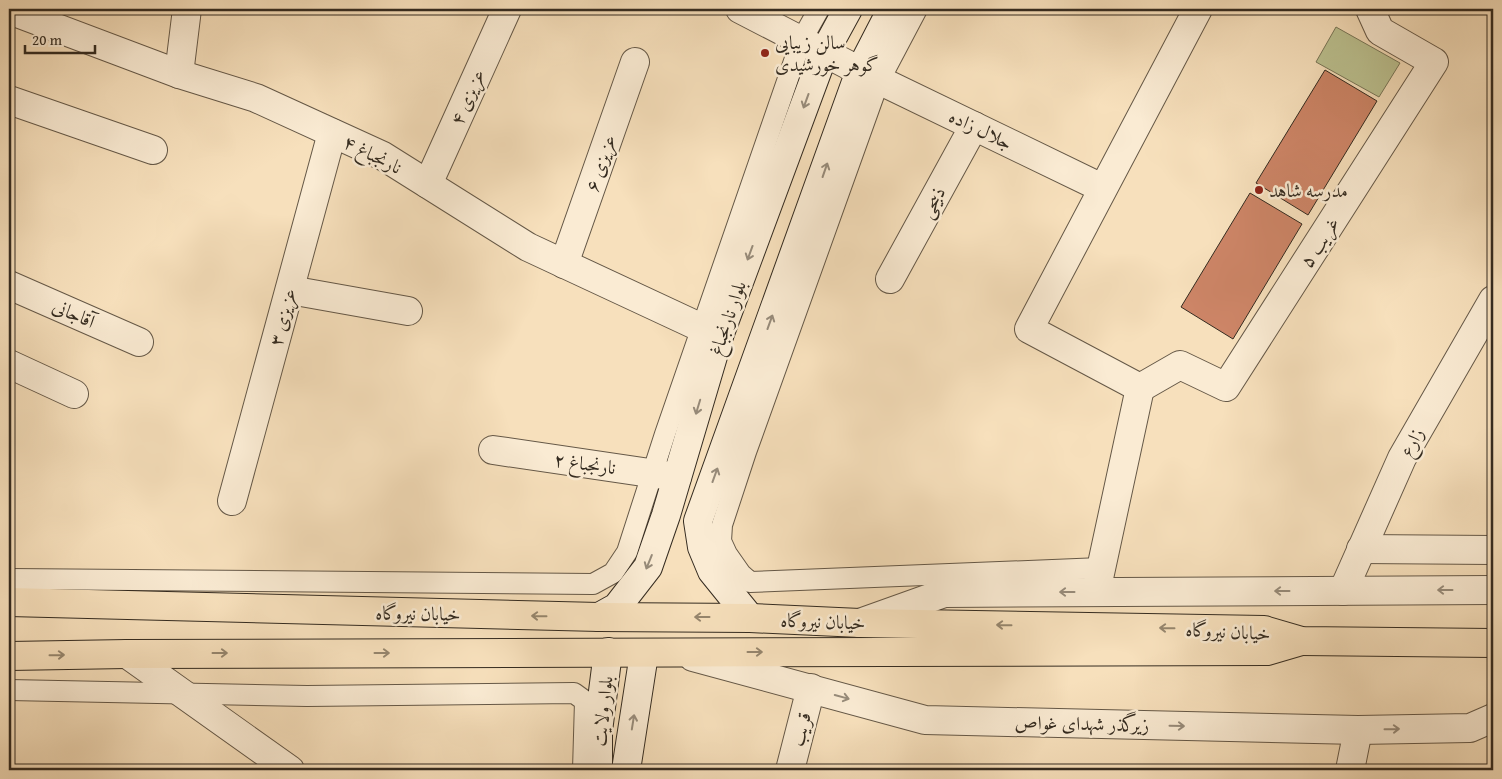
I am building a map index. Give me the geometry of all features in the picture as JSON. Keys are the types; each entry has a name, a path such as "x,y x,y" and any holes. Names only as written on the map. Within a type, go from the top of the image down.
{"main road":[{"name":"خیابان نیروگاه","path":"9,602 599,617 750,618 860,623 1264,630 1302,641"},
{"name":"خیابان نیروگاه","path":"9,656 608,652 644,654 677,652 1267,651 1302,641"},
{"path":"1302,641 1493,643"}],"street":[{"path":"179,74 187,9"},
{"name":"عزیزی ۴","path":"428,184 507,9"},
{"name":"جلال زاده","path":"740,9 869,76 1102,188"},
{"path":"813,47 819,9"},
{"name":"بلوار نارنجباغ","path":"599,617 617,606 648,567 664,475 710,332 813,47 848,9"},
{"path":"892,9 722,525 722,540 727,554 741,574 750,582 1099,580 1343,590 1493,590"},
{"path":"750,618 712,571 702,547 698,521 869,76 917,9"},
{"path":"1099,580 1140,388 1029,329 1198,9"},
{"name":"غریب ۵","path":"1140,388 1180,365 1226,387 1434,62 1380,31 1370,9"},
{"name":"نارنجباغ ۴","path":"9,10 179,74 256,98 383,156 528,247 710,332"},
{"name":"عزیزی ۶","path":"564,264 635,62"},
{"path":"9,100 153,150"},
{"name":"ذبیحی","path":"890,279 974,126"},
{"name":"عزیزی ۳","path":"232,501 332,133"},
{"name":"آقاجانی","path":"9,285 139,342"},
{"path":"290,290 408,311"},
{"name":"زارع","path":"1343,590 1402,458 1493,300"},
{"path":"9,364 74,394"},
{"name":"نارنجباغ ۲","path":"493,450 664,475"},
{"path":"9,579 593,584 613,573 627,552 664,475"},
{"path":"1361,549 1493,550"},
{"path":"860,623 944,593 1099,580"},
{"name":"بلوار ولایت","path":"598,770 598,731 608,652"},
{"name":"زیرگذر شهدای غواص","path":"677,652 925,720 1358,730 1470,728 1493,718"},
{"path":"127,654 290,770"},
{"name":"بلوار ولایت","path":"626,770 644,654"},
{"name":"قریب","path":"790,770 811,688"},
{"path":"9,690 307,696 574,693 585,701 583,770"},
{"path":"1350,770 1358,730"}],"green space":[{"path":"1336,27 1400,63 1379,97 1316,62"}],"building":[{"path":"1325,70 1377,101 1308,215 1256,183"},
{"path":"1250,193 1302,224 1233,339 1181,307"}],"place":[{"name":"سالن زیبایی گوهر خورشیدی","path":"765,53"},
{"name":"مدرسه شاهد","path":"1259,190"}]}
